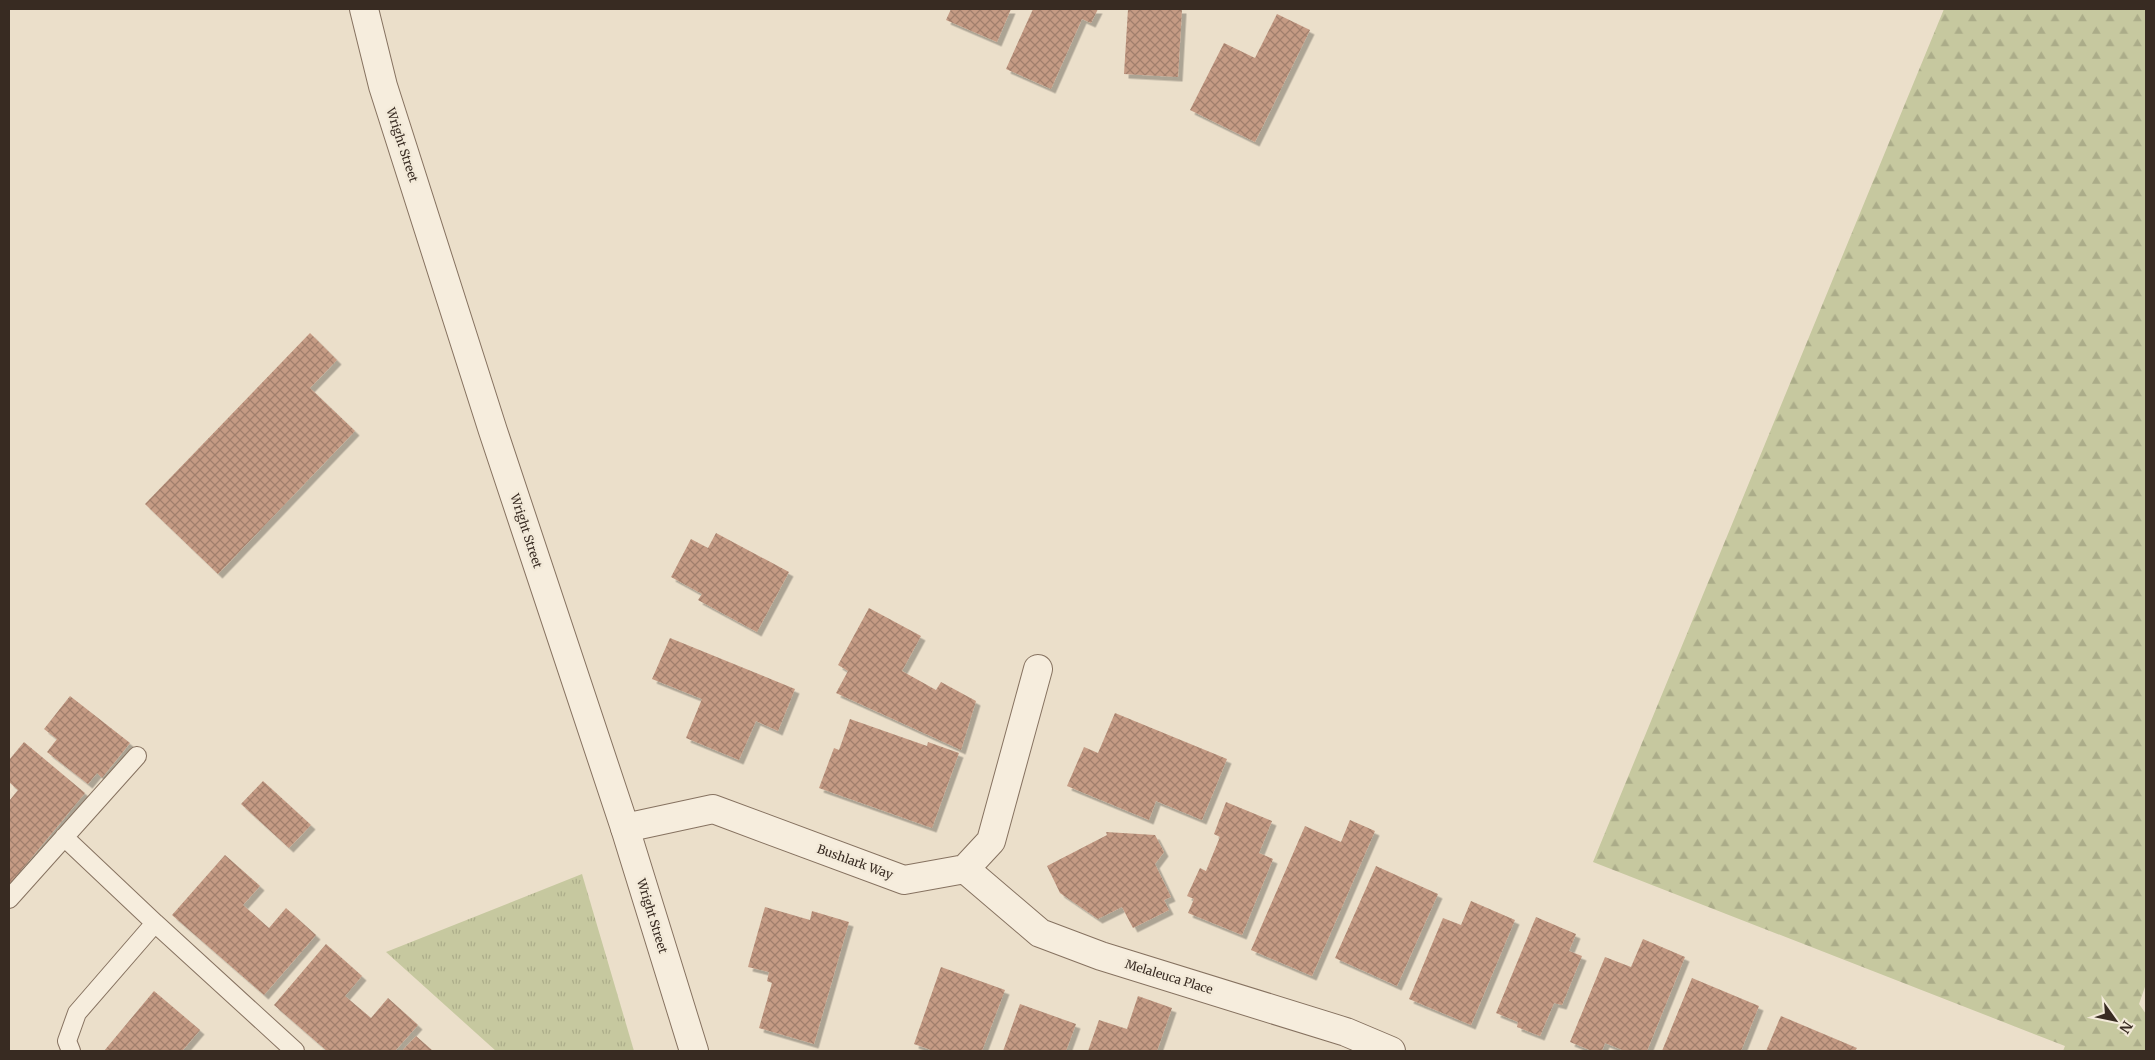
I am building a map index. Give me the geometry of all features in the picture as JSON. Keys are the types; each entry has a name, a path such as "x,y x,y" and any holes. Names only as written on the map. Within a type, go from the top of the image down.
{"street":[{"name":"Wright Street","path":"364,9 386,95 493,432 624,828 694,1051"},
{"path":"965,869 991,841 1038,669"},
{"name":"Bushlark Way","path":"624,828 713,809 904,880 965,869"},
{"name":"Melaleuca Place","path":"965,869 1040,933 1100,956 1346,1032 1391,1051"}],"lane":[{"path":"9,898 137,756"},
{"path":"64,837 295,1051"},
{"path":"71,1051 67,1041 77,1013 155,923"}],"green space":[{"path":"1944,9 2146,9 2146,984 2139,1004 2146,1014 2146,1051 2063,1051 2065,1046 1593,862"},
{"path":"582,874 634,1051 496,1051 386,952"}],"building":[{"path":"951,9 1011,9 997,42 946,20"},
{"path":"1033,9 1098,9 1091,23 1082,19 1051,89 1006,69"},
{"path":"1128,9 1182,9 1178,77 1124,74"},
{"path":"1277,14 1310,30 1255,142 1190,110 1224,43 1255,58"},
{"path":"310,333 337,360 310,388 355,431 218,574 145,504"},
{"path":"716,533 789,572 757,632 698,600 702,594 671,577 691,539 708,548"},
{"path":"869,608 921,636 902,671 936,690 941,682 976,701 961,750 836,693 848,671 838,665"},
{"path":"670,638 795,689 778,731 756,721 739,760 686,738 702,699 652,679"},
{"path":"70,696 130,743 102,778 97,773 88,784 47,752 57,739 44,729"},
{"path":"1115,713 1227,759 1202,820 1156,801 1149,820 1067,786 1084,747 1098,753"},
{"path":"850,719 927,746 928,742 959,753 932,828 819,788 834,748 839,750"},
{"path":"24,742 85,793 9,885 9,801 18,790 9,782 9,760"},
{"path":"263,781 311,825 289,848 241,804"},
{"path":"1226,802 1272,821 1259,853 1273,859 1242,935 1188,913 1194,899 1187,896 1200,868 1206,871 1220,837 1214,834"},
{"path":"1350,820 1375,831 1312,976 1251,950 1305,826 1341,842"},
{"path":"1106,832 1155,835 1164,852 1155,864 1171,897 1164,900 1169,910 1133,928 1122,907 1098,919 1060,893 1047,866 1107,835"},
{"path":"225,855 260,886 243,905 269,928 286,908 316,935 264,995 172,915"},
{"path":"1376,866 1438,894 1397,986 1335,958"},
{"path":"1471,901 1515,920 1471,1025 1409,999 1443,918 1461,925"},
{"path":"765,907 810,920 812,911 849,922 814,1044 759,1028 772,983 767,981 769,972 748,967"},
{"path":"1536,917 1576,934 1569,951 1582,956 1562,1005 1554,1003 1540,1036 1517,1027 1518,1022 1496,1013"},
{"path":"1643,939 1685,957 1647,1051 1625,1051 1605,1043 1602,1051 1592,1051 1570,1042 1605,957 1631,967"},
{"path":"326,944 362,976 345,996 371,1018 388,998 418,1025 395,1051 327,1051 274,1005"},
{"path":"941,967 1005,990 982,1051 934,1051 914,1044"},
{"path":"1692,978 1759,1006 1741,1051 1662,1051"},
{"path":"154,991 200,1030 182,1051 104,1051"},
{"path":"1138,996 1172,1008 1157,1051 1088,1051 1099,1020 1127,1029"},
{"path":"1020,1004 1076,1024 1066,1051 1003,1051"},
{"path":"1781,1016 1857,1048 1855,1051 1766,1051"},
{"path":"416,1036 433,1051 402,1051"}]}
